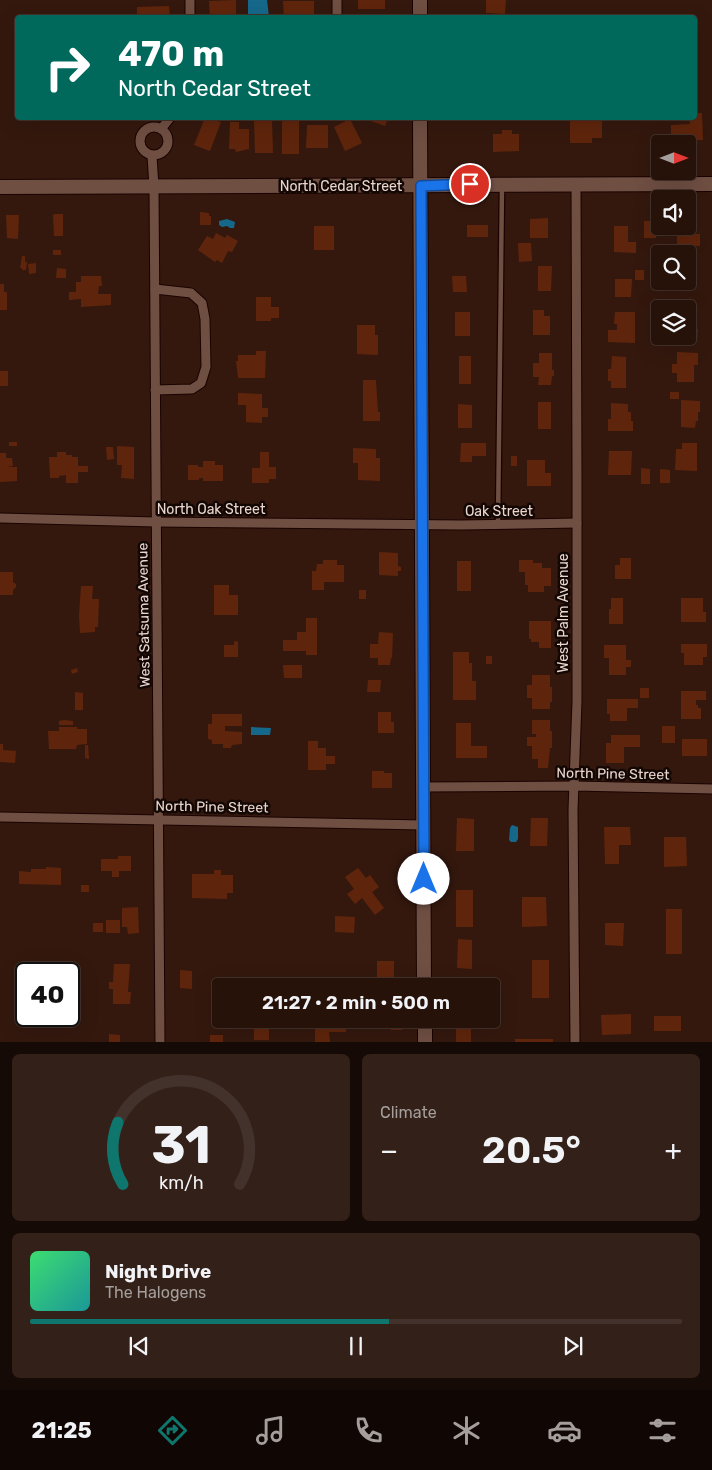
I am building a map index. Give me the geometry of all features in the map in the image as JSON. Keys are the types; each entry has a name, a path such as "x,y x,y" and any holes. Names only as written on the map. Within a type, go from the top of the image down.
{"street":[{"path":"190,0 190,15"},
{"path":"337,0 338,15"},
{"path":"420,0 420,15"},
{"path":"161,128 168,120"},
{"path":"420,120 424,978"},
{"path":"147,128 161,128 167,134 168,146 163,153 152,156 142,150 140,136 147,128"},
{"name":"West Satsuma Avenue","path":"152,156 154,186 156,522 159,652 160,1042"},
{"name":"West Palm Avenue","path":"575,1042 573,810 575,786 576,184"},
{"name":"North Cedar Street","path":"0,187 712,184"},
{"path":"155,289 191,293 202,303 205,319 206,358 204,376 197,387 192,390 155,390"},
{"name":"North Oak Street","path":"0,518 156,522 422,524"},
{"name":"Oak Street","path":"422,524 576,524"},
{"name":"North Pine Street","path":"424,787 575,786 712,789"},
{"name":"North Pine Street","path":"0,817 424,825"},
{"path":"424,1028 425,1042"}],"lane":[{"path":"498,524 502,184"}],"water":[{"path":"248,0 267,0 269,15 248,15"},
{"path":"227,219 235,222 234,228 219,225 219,221"},
{"path":"251,727 271,728 270,735 251,735"},
{"path":"512,825 518,827 518,839 516,842 509,840"}],"building":[{"path":"236,0 236,15 210,15 209,1"},
{"path":"358,0 385,0 385,9 358,9"},
{"path":"486,0 506,0 505,14 486,13"},
{"path":"283,1 314,1 314,15 284,15"},
{"path":"169,6 170,15 137,15 137,7"},
{"path":"697,113 702,113 703,140 696,140 696,135 671,135 671,125 690,124 689,120 697,120"},
{"path":"204,120 221,122 210,151 194,145"},
{"path":"254,120 272,120 273,153 255,153"},
{"path":"282,120 299,120 299,154 282,154"},
{"path":"350,120 362,143 345,151 334,127"},
{"path":"368,120 387,120 385,126"},
{"path":"570,120 602,120 602,138 592,138 592,143 570,143"},
{"path":"230,122 239,122 239,129 249,129 249,149 236,152 235,149 229,149"},
{"path":"307,125 328,125 328,148 306,148"},
{"path":"502,130 512,130 512,134 519,134 519,151 493,152 493,134 502,134"},
{"path":"200,212 209,213 211,225 200,225"},
{"path":"63,214 63,236 54,236 53,215"},
{"path":"6,215 19,215 18,239 7,238"},
{"path":"548,218 548,238 530,238 530,219"},
{"path":"644,221 651,221 651,235 656,235 656,238 644,238"},
{"path":"467,225 488,225 488,237 467,237"},
{"path":"314,226 334,226 334,250 314,250"},
{"path":"614,226 628,226 628,242 636,242 636,253 614,252"},
{"path":"216,233 225,238 227,235 238,241 232,252 228,251 222,263 217,260 215,262 198,250 207,236 213,239"},
{"path":"700,234 700,246 677,245 677,235"},
{"path":"518,243 531,243 532,261 519,262"},
{"path":"53,250 61,250 61,255 53,255"},
{"path":"22,256 25,256 25,262 27,262 26,270 20,268"},
{"path":"36,263 36,273 29,274 28,264"},
{"path":"538,266 552,266 551,291 538,291"},
{"path":"57,268 66,269 66,278 56,278"},
{"path":"635,270 644,270 644,280 635,280"},
{"path":"81,276 101,276 102,286 99,286 98,294 111,294 111,305 81,307 81,299 69,300 69,292 76,292 76,282 81,282"},
{"path":"452,276 466,276 467,292 453,292"},
{"path":"615,279 632,279 631,297 615,297"},
{"path":"0,284 4,284 4,292 7,292 7,310 0,310"},
{"path":"256,297 271,297 271,307 279,307 279,318 271,318 271,321 256,321"},
{"path":"533,310 544,310 544,316 550,316 550,335 533,335"},
{"path":"455,312 470,312 470,336 455,336"},
{"path":"615,312 635,312 635,343 608,342 608,330 617,330 617,324 614,324"},
{"path":"357,325 375,325 375,335 378,335 378,355 357,354"},
{"path":"696,329 698,329 697,342"},
{"path":"256,351 266,351 265,378 238,378 236,361 238,361 238,355 256,355"},
{"path":"677,352 698,353 698,365 694,365 694,382 677,382 677,373 672,373 672,364 677,364"},
{"path":"539,353 552,353 554,376 552,376 551,385 538,385 539,377 533,377 533,363 539,363"},
{"path":"459,356 471,356 471,384 459,384"},
{"path":"612,356 626,357 626,388 611,388 611,381 608,381 608,369 611,369"},
{"path":"0,371 8,371 8,386 0,386"},
{"path":"363,380 376,380 380,421 363,421"},
{"path":"670,392 679,392 679,399 670,399"},
{"path":"238,393 262,394 262,408 268,408 268,417 262,417 262,423 246,422 246,405 238,405"},
{"path":"681,400 700,401 700,412 698,412 698,421 696,421 695,428 681,427"},
{"path":"538,402 551,402 551,429 538,429"},
{"path":"611,403 628,404 628,412 631,412 631,421 633,421 633,431 608,431 608,419 611,419"},
{"path":"458,404 472,405 472,428 458,428"},
{"path":"9,442 17,442 17,446 9,446"},
{"path":"461,443 486,443 486,456 472,456 472,462 460,462"},
{"path":"682,443 697,443 697,471 675,470 676,449 682,449"},
{"path":"117,446 134,447 134,479 121,478 122,465 117,465"},
{"path":"106,447 113,447 114,459 107,460"},
{"path":"353,448 376,449 376,458 380,458 380,481 358,480 358,463 353,463"},
{"path":"609,451 632,451 631,475 608,475"},
{"path":"57,452 66,452 66,455 78,457 78,466 88,466 88,472 78,472 78,483 66,483 66,475 59,476 59,478 50,478 49,457 57,457"},
{"path":"260,452 269,452 269,467 276,467 276,479 269,479 269,483 252,483 252,468 260,468"},
{"path":"0,453 6,453 6,458 12,458 13,466 6,467 17,467 17,481 0,482"},
{"path":"511,456 517,456 517,466 511,466"},
{"path":"527,460 545,460 545,473 551,473 551,486 527,486"},
{"path":"203,461 215,461 215,465 223,465 223,481 203,481 203,478 188,480 188,465 203,467"},
{"path":"641,468 650,469 650,484 641,484"},
{"path":"660,469 670,470 670,483 660,483"},
{"path":"379,552 398,553 398,566 401,567 401,571 398,571 398,576 379,575"},
{"path":"620,558 631,558 631,579 615,579 615,565 620,565"},
{"path":"323,560 337,560 337,565 344,565 344,582 324,582 324,590 312,590 312,571 316,571 317,564 323,564"},
{"path":"519,560 533,560 533,563 542,563 542,568 551,568 551,586 544,586 544,592 528,592 528,585 525,585 525,572 519,572"},
{"path":"457,561 471,561 471,591 457,591"},
{"path":"0,572 13,572 13,582 16,584 16,587 13,590 13,595 0,595"},
{"path":"214,585 229,585 229,595 238,595 238,615 214,615"},
{"path":"81,586 93,586 92,599 99,599 98,627 95,627 95,632 80,633"},
{"path":"359,590 366,590 366,599 359,599"},
{"path":"611,598 623,598 623,624 609,624"},
{"path":"681,598 703,598 703,612 706,612 706,622 681,622"},
{"path":"306,618 317,618 317,655 306,655 306,651 283,651 283,640 297,640 297,632 306,632"},
{"path":"529,621 551,621 551,648 539,648 539,642 531,642 531,639 529,639"},
{"path":"379,632 393,633 390,665 378,665 378,658 370,658 370,644 378,644"},
{"path":"236,641 238,642 238,657 224,657 224,645 234,645"},
{"path":"681,644 707,644 707,657 703,657 703,665 684,665 684,653 681,653"},
{"path":"604,645 626,645 626,660 631,660 631,667 626,667 626,675 609,675 609,658 604,658"},
{"path":"453,652 469,652 469,663 472,663 472,681 476,681 476,700 453,700"},
{"path":"486,656 492,656 492,664 486,664"},
{"path":"283,665 302,665 302,678 284,678"},
{"path":"77,668 78,672 72,674 71,670"},
{"path":"532,675 550,675 552,702 550,702 550,709 532,709 532,698 527,698 527,685 532,685"},
{"path":"368,680 381,680 380,692 367,692"},
{"path":"640,688 649,688 649,698 640,698"},
{"path":"681,691 706,691 706,700 696,700 696,705 698,705 698,708 701,708 701,719 681,719"},
{"path":"75,692 83,693 83,710 75,710"},
{"path":"607,699 638,699 638,708 627,708 627,721 610,721 610,714 607,714"},
{"path":"378,712 391,712 391,722 394,722 394,733 378,733"},
{"path":"212,714 242,714 242,726 225,726 225,731 242,732 242,744 232,745 231,748 223,748 223,744 212,744 212,740 208,739 208,724 212,724"},
{"path":"532,720 550,720 552,748 550,748 548,768 538,768 538,759 532,759 532,746 527,746 527,737 536,737 536,734 532,734"},
{"path":"59,721 73,721 73,725 59,725"},
{"path":"456,723 471,723 471,746 487,746 487,758 456,758"},
{"path":"662,726 675,726 675,743 662,743"},
{"path":"59,727 87,729 87,744 77,745 76,749 49,749 48,731 59,731"},
{"path":"611,735 640,735 640,747 624,747 624,763 606,763 606,743 611,743"},
{"path":"682,739 707,739 707,756 682,756"},
{"path":"308,741 318,741 318,748 326,748 326,756 335,756 335,764 326,764 326,770 308,770"},
{"path":"0,744 3,744 3,750 16,751 15,763 0,762"},
{"path":"85,745 88,745 89,759 85,758"},
{"path":"372,771 392,773 392,788 372,788"},
{"path":"457,818 474,819 474,851 456,851"},
{"path":"531,818 548,818 547,846 530,846"},
{"path":"604,827 630,827 631,845 619,845 619,864 605,864"},
{"path":"664,837 686,837 687,866 664,867"},
{"path":"118,856 131,856 131,871 119,871 119,877 112,877 112,871 101,871 101,859 118,859"},
{"path":"46,867 61,868 61,885 19,884 19,871 31,872 31,869 46,869"},
{"path":"358,868 366,878 370,875 379,887 372,892 384,908 375,915 362,898 355,904 347,894 354,889 345,877"},
{"path":"214,870 221,870 221,875 233,875 233,893 227,893 227,899 192,898 192,874 214,874"},
{"path":"81,885 89,885 89,892 81,892"},
{"path":"456,890 473,890 473,927 456,927"},
{"path":"522,897 546,897 547,926 522,927"},
{"path":"138,907 139,933 128,934 127,927 122,927 122,908"},
{"path":"666,909 682,909 682,954 666,954"},
{"path":"335,916 355,917 354,933 335,932"},
{"path":"106,920 120,920 120,933 106,933"},
{"path":"93,923 103,923 103,932 93,932"},
{"path":"605,923 624,923 623,946 605,945"},
{"path":"458,939 472,940 472,969 457,968"},
{"path":"532,960 549,960 549,998 532,998"},
{"path":"377,961 394,961 394,978 377,978"},
{"path":"114,964 130,964 128,992 131,992 130,1004 113,1004 113,989 109,989 109,982 113,982"},
{"path":"180,970 192,971 192,989 180,988"},
{"path":"631,1014 631,1034 602,1035 601,1015"},
{"path":"654,1016 681,1016 681,1031 654,1031"},
{"path":"254,1028 269,1028 269,1040 254,1040"},
{"path":"315,1028 346,1028 346,1032 329,1032 330,1042 315,1042"},
{"path":"391,1028 402,1028 402,1030 391,1030"},
{"path":"456,1028 471,1028 471,1042 456,1042"},
{"path":"109,1034 120,1035 120,1042 109,1042"},
{"path":"210,1035 223,1035 223,1042 210,1042"},
{"path":"515,1039 553,1039 553,1042 515,1042"}],"route":[{"path":"424,879 421,186 470,184"}]}
